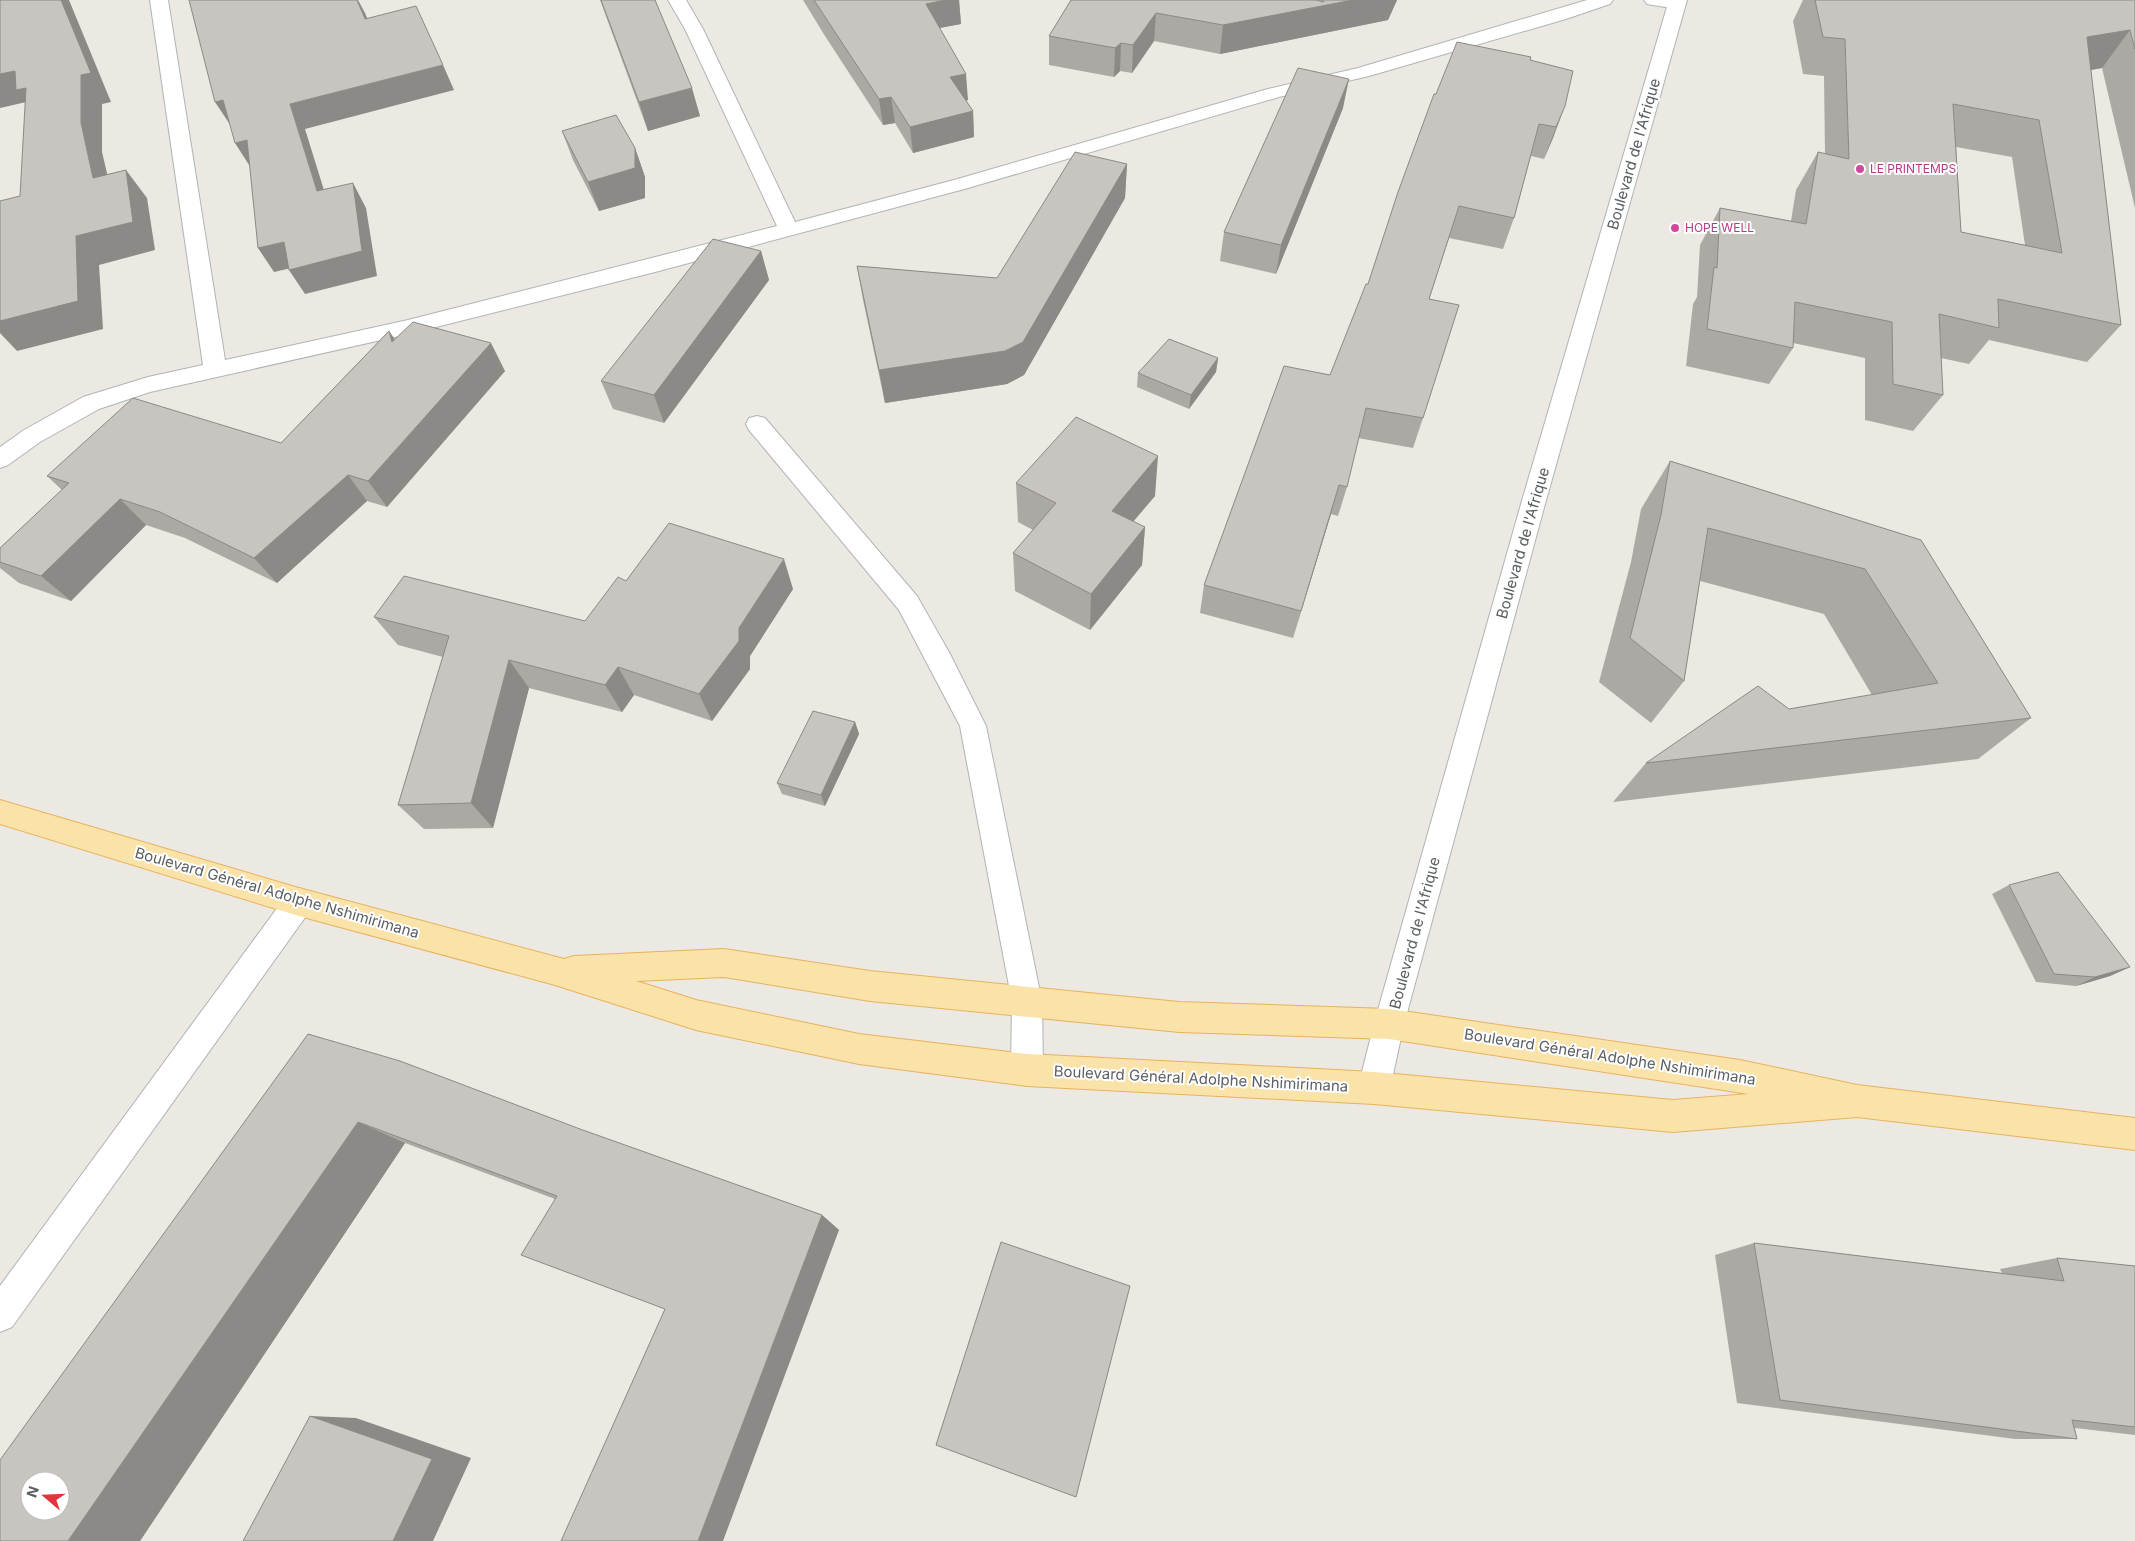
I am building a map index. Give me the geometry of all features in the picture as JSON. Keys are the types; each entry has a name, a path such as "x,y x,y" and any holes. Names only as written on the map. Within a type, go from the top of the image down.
{"main road":[{"name":"Boulevard Général Adolphe Nshimirimana","path":"0,812 299,902 555,971 696,1015 859,1049 1027,1070 1374,1088 1673,1116 1857,1101"},
{"name":"Boulevard Général Adolphe Nshimirimana","path":"555,971 724,964 870,986 1178,1017 1390,1024 1740,1076 1857,1101 2135,1134"}],"street":[{"path":"159,0 215,369"},
{"path":"677,0 694,29 788,229"},
{"path":"0,459 32,436 91,402 148,385 408,327 659,264 961,184 1274,93 1363,72 1560,15 1604,0"},
{"path":"1653,0 1678,2"},
{"name":"Boulevard de l'Afrique","path":"1374,1088 1536,494 1678,2"},
{"path":"757,424 908,604 941,662 973,726 1027,1002 1027,1070"},
{"path":"0,1314 299,902"}],"building":[{"path":"0,0 61,0 91,73 81,75 81,123 93,178 126,170 133,222 76,236 78,301 0,321 0,201 20,196 26,88 16,90 15,71 0,74"},
{"path":"189,0 357,0 365,19 416,6 443,65 290,104 317,191 353,183 362,251 289,270 284,242 258,248 247,140 235,143 223,100 215,102"},
{"path":"601,0 655,0 692,88 639,102"},
{"path":"814,0 946,0 926,4 966,74 950,77 973,111 910,127 891,97 879,99"},
{"path":"1071,0 1316,0 1324,2 1322,0 1353,0 1223,25 1156,13 1133,45 1121,43 1115,48 1049,36"},
{"path":"1815,0 2135,0 2135,49 2130,30 2087,37 2121,325 1998,299 1999,328 1939,314 1943,395 1893,384 1892,322 1795,302 1793,348 1707,329 1714,267 1717,268 1720,208 1806,224 1818,152 1849,159 1845,39 1823,37","holes":["1953,104 2039,120 2062,253 1961,232"]},
{"path":"1457,42 1531,57 1530,60 1573,71 1565,106 1556,127 1539,124 1514,218 1459,206 1429,299 1459,305 1423,418 1366,408 1347,487 1339,485 1301,611 1204,585 1284,366 1330,375 1366,284 1368,284 1398,192 1434,94 1436,94"},
{"path":"1298,68 1349,79 1281,245 1224,232"},
{"path":"616,115 635,148 635,168 588,182 562,131"},
{"path":"1075,152 1127,164 1023,342 1005,351 879,370 857,266 997,278"},
{"path":"713,239 761,251 654,395 601,381"},
{"path":"413,322 491,343 368,481 348,475 254,558 160,512 120,499 41,576 0,562 0,548 69,483 47,476 133,398 281,443 389,331 392,342"},
{"path":"1169,339 1218,358 1191,395 1138,373"},
{"path":"1076,417 1158,456 1112,511 1145,527 1091,594 1013,553 1056,503 1016,483"},
{"path":"1670,461 1921,540 2031,718 1646,763 1758,686 1789,709 1938,683 1865,569 1708,528 1684,681 1630,638 1661,515"},
{"path":"669,523 784,559 739,628 739,641 699,694 618,667 605,685 509,660 471,803 398,805 449,636 374,617 404,576 585,621 618,577 626,581"},
{"path":"813,711 855,722 821,795 777,783"},
{"path":"2058,872 2130,967 2095,977 2054,974 2009,885"},
{"path":"308,1034 400,1061 580,1129 822,1215 698,1541 561,1541 665,1309 521,1255 557,1196 358,1122 68,1541 0,1541 0,1460"},
{"path":"1001,1242 1130,1286 1076,1497 936,1445"},
{"path":"1754,1243 2064,1281 2057,1258 2135,1266 2135,1427 2072,1420 2077,1439 1780,1400"},
{"path":"310,1416 432,1459 393,1541 243,1541"}],"place":[{"name":"LE PRINTEMPS","path":"1860,169"},
{"name":"HOPE WELL","path":"1675,228"}]}
